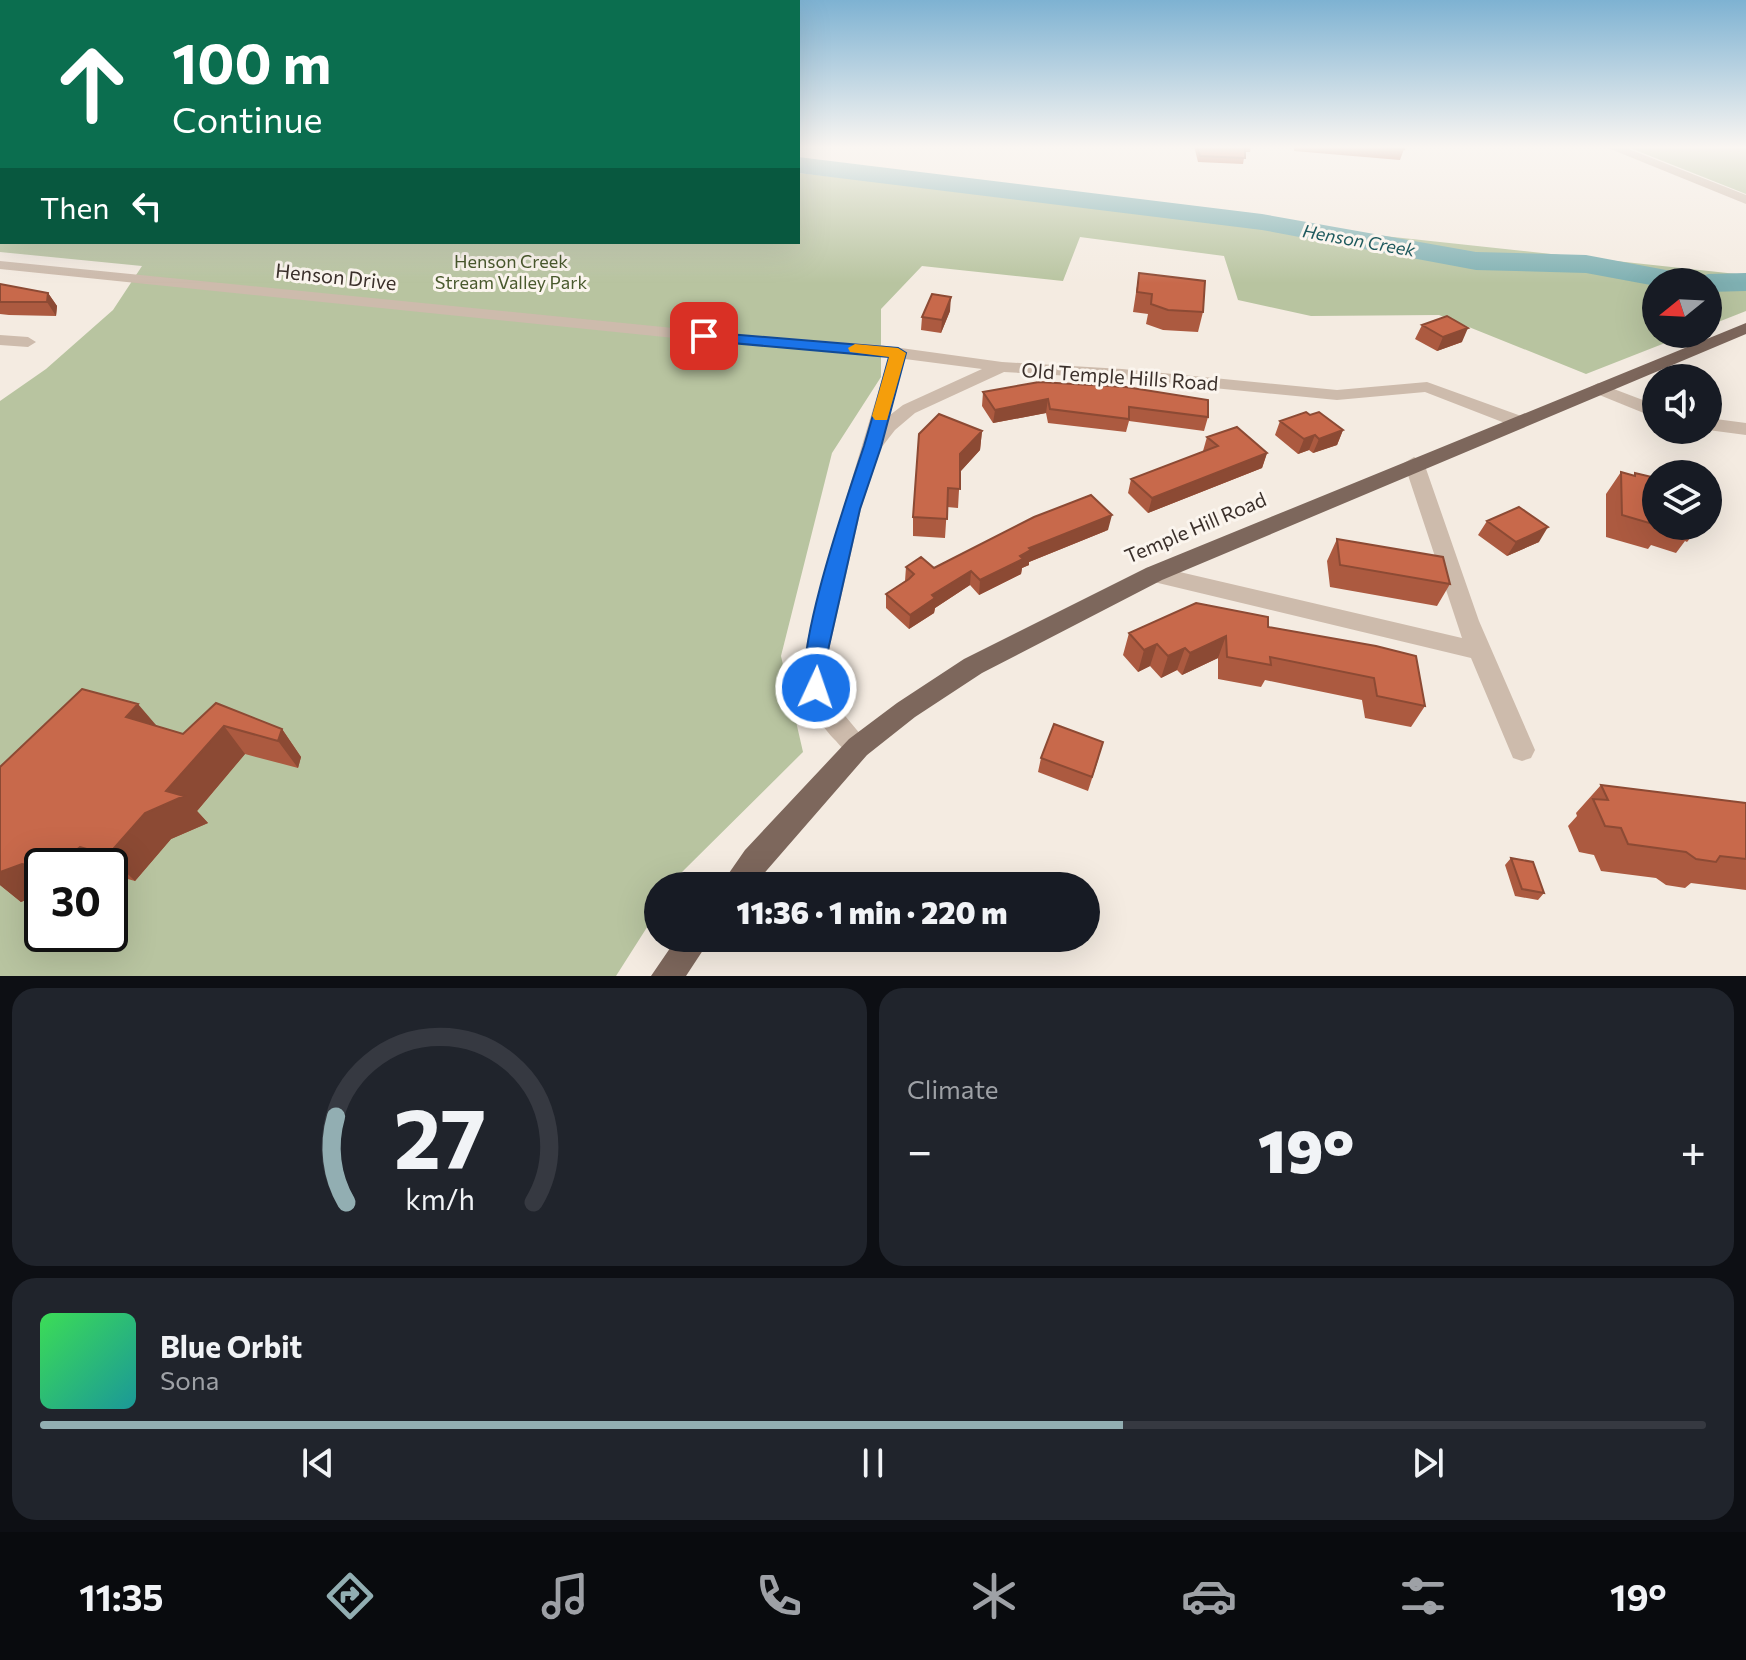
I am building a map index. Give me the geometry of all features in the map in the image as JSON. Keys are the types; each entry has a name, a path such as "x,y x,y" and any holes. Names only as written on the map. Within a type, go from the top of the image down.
{"main road":[{"name":"Temple Hill Road","path":"746,872 858,747 906,710 973,666 1154,574 1414,463 1746,328"},
{"path":"667,976 685,952"}],"street":[{"path":"1725,192 1746,200"},
{"name":"Henson Drive","path":"0,265 719,338 898,353 1002,367"},
{"path":"0,340 28,342"},
{"path":"872,447 898,353"},
{"name":"Old Temple Hills Road","path":"858,747 826,712 816,688 815,659 851,509 872,447 888,426 909,409 1002,367 1122,374 1337,395 1367,395 1427,387 1517,421"},
{"path":"1598,388 1642,406"},
{"path":"1722,426 1746,429"},
{"path":"1414,463 1479,651 1522,750"},
{"path":"1154,574 1479,651"}],"green space":[{"name":"Henson Creek Stream Valley Park","path":"800,192 970,192 1681,268 1642,268 1642,348 1652,348 1586,374 1439,315 1311,316 1238,300 1224,256 1080,237 1063,281 922,266 881,309 881,377 832,453 781,656 803,752 682,872 644,872 644,932 616,976 0,976 0,401 46,369 113,310 142,266 0,252 0,244 800,244"},
{"path":"1722,272 1746,275 1746,311 1722,320"}],"building":[{"path":"1139,273 1205,281 1203,312 1168,310 1151,304 1152,294 1137,292"},
{"path":"0,284 48,293 47,302 0,302"},
{"path":"932,294 951,297 942,320 922,317"},
{"path":"1447,316 1468,328 1443,337 1422,325"},
{"path":"1039,382 1126,387 1208,400 1208,417 1129,407 1129,419 1050,409 1048,399 995,410 983,392"},
{"path":"1306,412 1310,415 1319,412 1343,430 1319,439 1315,435 1304,439 1280,421"},
{"path":"939,414 982,431 960,454 960,489 948,488 947,519 913,517 919,434"},
{"path":"1237,427 1267,453 1152,498 1131,479 1218,446 1207,437"},
{"path":"1621,472 1642,475 1642,521 1622,515"},
{"path":"1091,495 1112,515 1029,548 1031,550 1020,556 1023,559 980,580 971,571 932,595 935,598 910,615 886,594 914,574 906,567 921,557 934,568 1034,517"},
{"path":"1519,507 1548,527 1516,542 1487,521"},
{"path":"1337,539 1443,557 1450,584 1340,565"},
{"path":"1196,603 1268,617 1268,627 1416,656 1425,706 1377,696 1374,678 1270,657 1271,665 1227,657 1226,636 1190,653 1185,648 1168,656 1157,644 1144,650 1129,633"},
{"path":"82,689 138,704 126,717 183,734 216,703 282,729 278,741 224,726 166,791 184,796 145,813 114,848 24,848 24,864 0,872 0,767"},
{"path":"1054,724 1103,742 1092,777 1041,758"},
{"path":"1601,785 1746,803 1746,859 1720,856 1716,862 1696,859 1686,852 1628,844 1621,828 1605,826 1593,799 1608,800"},
{"path":"1511,858 1533,862 1544,893 1522,889"}],"waterway":[{"name":"Henson Creek","path":"1014,192 1262,222 1476,261 1586,264 1642,274"},
{"name":"Henson Creek","path":"1722,283 1746,282"}],"slow traffic":[{"path":"855,348 898,353 881,416"}],"route":[{"path":"704,336 898,353 851,509 815,659 816,688"}]}
